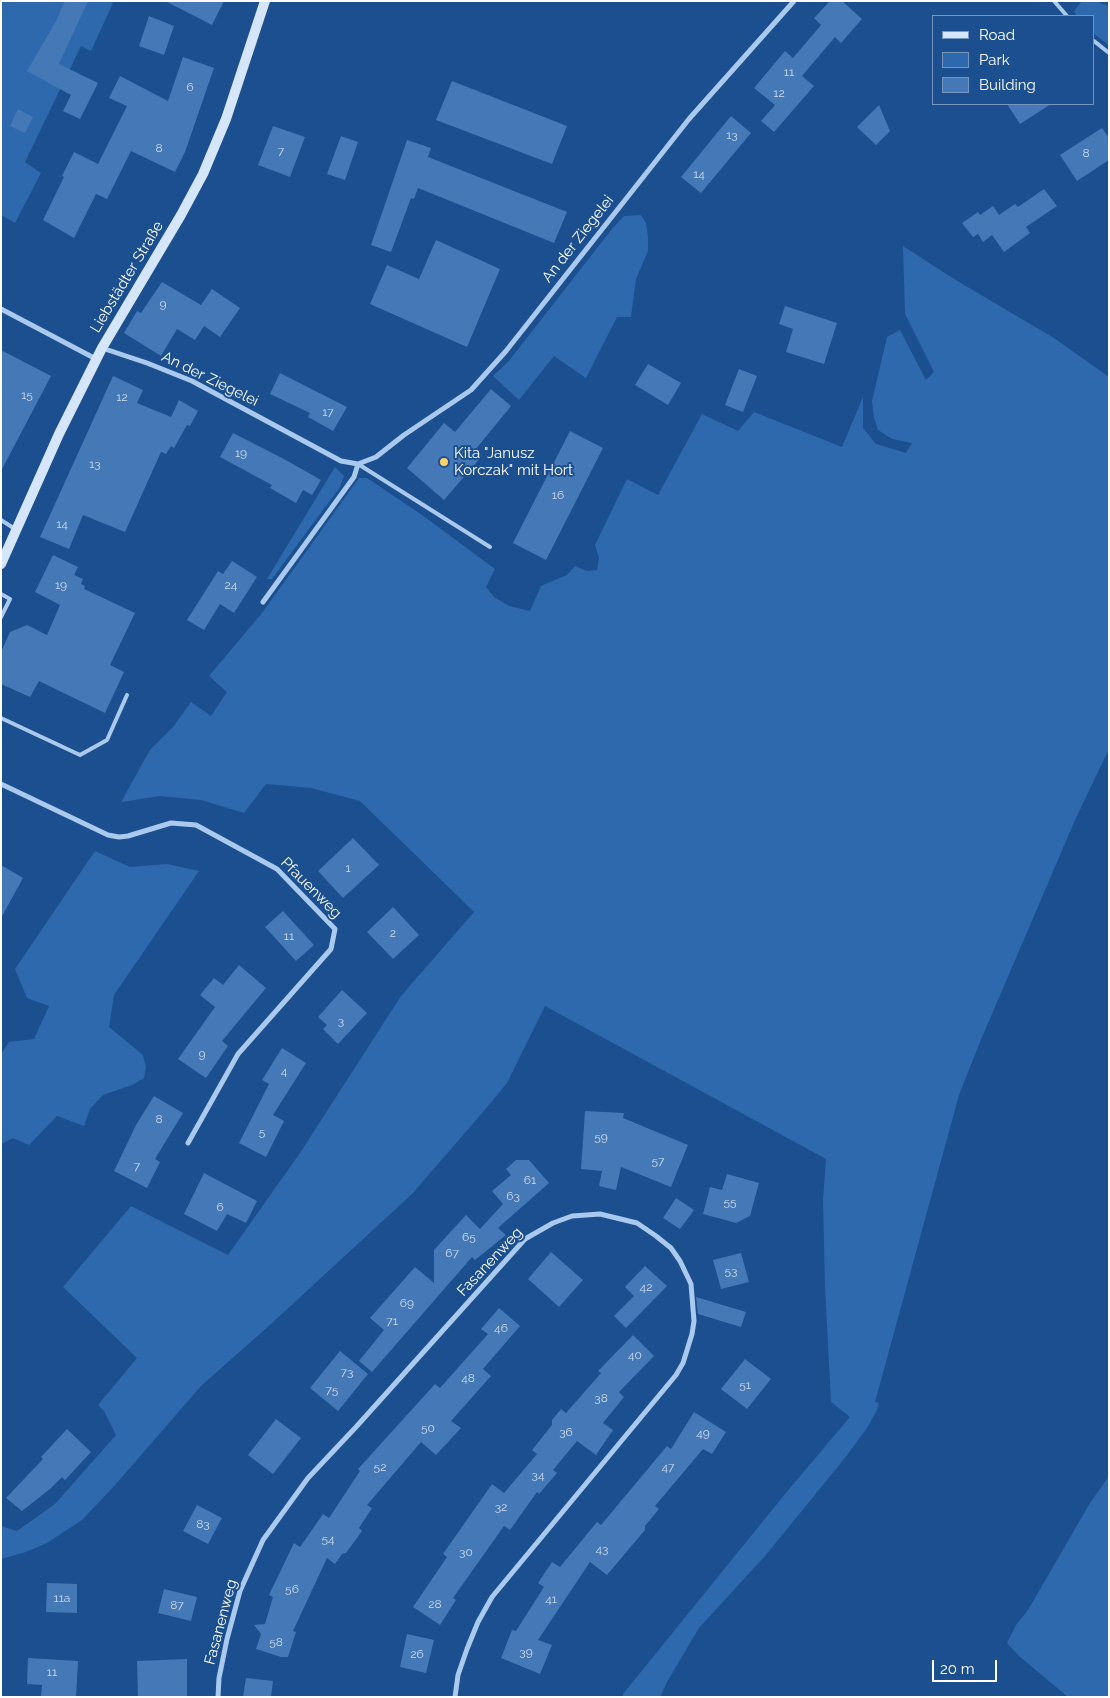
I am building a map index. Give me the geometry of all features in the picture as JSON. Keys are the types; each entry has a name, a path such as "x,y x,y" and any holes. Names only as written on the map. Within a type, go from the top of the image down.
{"main road":[{"name":"Liebstädter Straße","path":"1,564 59,434 96,359 203,174 226,119 266,1"}],"street":[{"name":"An der Ziegelei","path":"102,348 192,381 341,461 358,464 376,457 404,435 471,390 506,351 689,119 794,1"},
{"path":"1,308 96,359"},
{"path":"263,602 354,477 358,464"},
{"name":"Pfauenweg","path":"1,784 108,835 128,836 171,823 196,825 277,869 335,929 331,949 238,1054 188,1143"},
{"name":"Fasanenweg","path":"218,1697 227,1639 240,1591 263,1540 308,1478 356,1428 525,1239 553,1223 572,1216 600,1214 637,1223 671,1248 680,1261 690,1284 694,1321 683,1363 676,1375 492,1597 478,1622 467,1649 458,1675 455,1697"}],"lane":[{"path":"1054,1 1066,15"},
{"path":"1095,42 1109,53"},
{"path":"358,464 490,546"},
{"path":"1,520 16,530"},
{"path":"1,594 10,599 1,617"},
{"path":"1,718 80,755 107,740 127,695"}],"green space":[{"path":"1,1 111,1 113,3 91,51 81,46 25,162 41,173 15,223 1,215"},
{"path":"1082,1 1094,1 1109,6 1109,45 1095,35 1095,15 1076,15 1074,11"},
{"path":"641,215 646,223 648,251 636,279 631,317 617,317 586,378 554,356 519,400 493,376 508,362 612,229 624,216"},
{"path":"903,246 954,279 1054,338 1109,377 1109,749 1075,820 959,1095 875,1402 879,1403 867,1428 765,1556 699,1628 660,1697 623,1697 623,1694 785,1494 850,1417 831,1402 823,1200 826,1159 545,1006 507,1083 412,1194 201,1386 116,1484 82,1520 47,1543 26,1552 1,1559 1,1526 17,1531 55,1504 116,1435 104,1411 98,1405 137,1358 63,1287 131,1206 228,1255 300,1153 401,996 474,912 360,801 311,788 266,784 244,813 201,800 160,796 121,802 150,750 173,727 191,702 211,716 227,692 209,676 262,613 359,478 367,478 422,515 495,569 486,587 494,597 509,606 530,611 541,586 567,575 575,566 587,571 597,570 599,558 595,545 627,479 658,495 702,414 738,431 754,412 842,447 863,397 863,428 876,444 906,453 912,443 892,439 878,430 872,401 887,337 900,330 926,380 934,372 905,314"},
{"path":"335,467 344,476 340,487 272,579 267,579"},
{"path":"95,851 130,867 167,864 199,871 114,995 109,1027 143,1055 146,1067 144,1078 132,1085 103,1095 90,1109 84,1126 57,1116 29,1145 13,1138 1,1144 1,1054 9,1042 34,1039 49,1006 27,998 15,969"},
{"path":"1109,1476 1109,1697 1068,1697 1019,1656 1007,1643 1090,1503"}],"building":[{"path":"65,1 88,1 59,64 98,83 80,119 63,111 71,95 27,71 56,21"},
{"path":"165,1 224,1 212,25"},
{"path":"830,1 842,1 862,19 841,43 835,37 802,76 814,86 774,132 761,121 775,105 754,88 785,51 793,58 821,25 814,18"},
{"path":"149,16 174,26 164,55 139,46"},
{"path":"183,57 214,68 185,152 175,172 131,151 107,199 96,194 74,238 43,220 74,152 98,164 127,106 109,98 120,76 168,101"},
{"path":"452,81 567,126 552,164 436,120"},
{"path":"879,105 890,131 876,145 857,127"},
{"path":"1008,105 1049,105 1020,124"},
{"path":"18,109 33,117 25,133 10,126"},
{"path":"731,116 751,133 701,193 681,177"},
{"path":"273,126 305,137 290,177 258,165"},
{"path":"1102,128 1109,138 1109,160 1077,181 1060,155"},
{"path":"341,136 358,142 345,180 327,174"},
{"path":"407,140 431,148 428,157 567,212 554,243 418,188 414,199 411,198 391,252 371,245"},
{"path":"1044,189 1057,206 1026,227 1030,233 1004,252 992,235 983,242 978,234 973,237 962,223 978,212 980,215 993,206 999,215 1015,204 1018,207"},
{"path":"436,240 500,269 467,347 370,304 387,265 419,279"},
{"path":"162,282 201,305 212,289 240,308 220,337 204,326 195,340 177,329 161,356 124,333 137,311 141,313"},
{"path":"785,306 837,323 824,364 786,352 793,329 779,324"},
{"path":"1,350 51,376 1,471"},
{"path":"648,364 681,383 668,405 635,385"},
{"path":"739,369 757,376 743,412 725,405"},
{"path":"280,373 347,407 333,431 308,417 310,413 270,394"},
{"path":"113,376 143,390 137,403 171,417 179,400 198,411 190,426 187,425 174,448 171,446 166,454 161,452 125,532 83,515 69,549 40,537"},
{"name":"Kita \"Janusz Korczak\" mit Hort","path":"491,389 511,406 475,450 482,456 444,500 407,468 444,423 455,432"},
{"path":"570,431 603,448 546,560 513,543"},
{"path":"233,433 321,480 312,495 303,490 296,503 270,488 272,485 220,457"},
{"path":"53,555 78,567 74,575 83,579 81,584 85,586 84,589 135,613 110,665 124,672 105,713 39,681 30,697 1,684 1,652 10,632 27,625 47,635 60,605 35,592"},
{"path":"232,561 257,577 234,613 220,604 204,630 187,620 218,571 223,574"},
{"path":"353,838 379,865 343,898 318,871"},
{"path":"1,865 23,878 1,918"},
{"path":"393,907 419,935 393,959 367,932"},
{"path":"283,911 314,945 296,961 265,927"},
{"path":"239,965 266,988 222,1041 228,1046 206,1078 178,1059 215,1007 200,995 214,978 223,985"},
{"path":"342,990 367,1013 338,1044 323,1029 327,1025 318,1017"},
{"path":"282,1048 306,1063 273,1115 284,1121 266,1157 239,1143 269,1084 262,1080"},
{"path":"154,1096 183,1113 155,1159 160,1162 147,1188 114,1171 136,1125"},
{"path":"585,1111 624,1113 623,1118 688,1145 671,1187 621,1167 616,1190 599,1186 602,1171 581,1169"},
{"path":"516,1160 529,1160 549,1183 498,1228 506,1235 475,1260 472,1257 372,1372 359,1361 384,1330 370,1318 415,1267 434,1283 434,1250 466,1215 480,1229 503,1204 492,1191 511,1175 506,1169"},
{"path":"204,1173 257,1201 246,1223 227,1214 217,1231 184,1214"},
{"path":"727,1174 759,1183 750,1216 736,1223 703,1214 710,1187 722,1190"},
{"path":"676,1198 694,1210 680,1229 663,1218"},
{"path":"551,1252 583,1280 559,1307 528,1279"},
{"path":"741,1253 749,1282 721,1289 713,1260"},
{"path":"645,1266 667,1286 626,1328 614,1316 634,1296 625,1287"},
{"path":"696,1297 746,1312 741,1327 698,1314"},
{"path":"499,1308 520,1326 483,1369 491,1376 451,1421 461,1428 436,1455 421,1442 367,1505 372,1508 359,1528 362,1531 346,1553 342,1554 335,1564 327,1558 293,1631 296,1632 288,1657 281,1657 256,1649 261,1634 254,1625 265,1624 273,1597 269,1595 294,1543 300,1547 323,1514 329,1518 360,1471 358,1469 435,1384 440,1388 488,1334 481,1329"},
{"path":"633,1335 654,1356 619,1392 624,1397 603,1423 613,1430 596,1455 577,1441 553,1470 557,1473 539,1494 537,1492 510,1530 504,1526 453,1598 456,1600 440,1625 413,1607 447,1557 443,1554 492,1484 504,1493 537,1454 532,1450 552,1425 552,1420 561,1409 566,1413 601,1373 598,1371"},
{"path":"340,1351 368,1374 338,1411 310,1388"},
{"path":"745,1359 771,1379 747,1409 721,1389"},
{"path":"694,1412 726,1432 712,1454 703,1449 655,1506 659,1509 645,1526 645,1530 607,1575 590,1562 538,1640 552,1645 540,1674 501,1658 512,1630 516,1631 544,1587 538,1583 552,1562 560,1567 597,1522 601,1525 667,1446 671,1449"},
{"path":"276,1419 301,1438 273,1474 248,1455"},
{"path":"67,1429 91,1452 65,1480 62,1477 22,1511 6,1498 43,1459 41,1457"},
{"path":"197,1505 222,1518 208,1544 183,1531"},
{"path":"47,1583 77,1584 77,1613 46,1612"},
{"path":"164,1589 197,1597 191,1621 158,1613"},
{"path":"407,1634 434,1640 426,1673 400,1667"},
{"path":"28,1658 78,1661 76,1697 41,1697 42,1685 27,1684"},
{"path":"187,1659 187,1697 138,1697 137,1661"},
{"path":"246,1678 273,1681 271,1697 243,1697"}],"place":[{"name":"Kita \"Janusz Korczak\" mit Hort","path":"444,462"}]}
